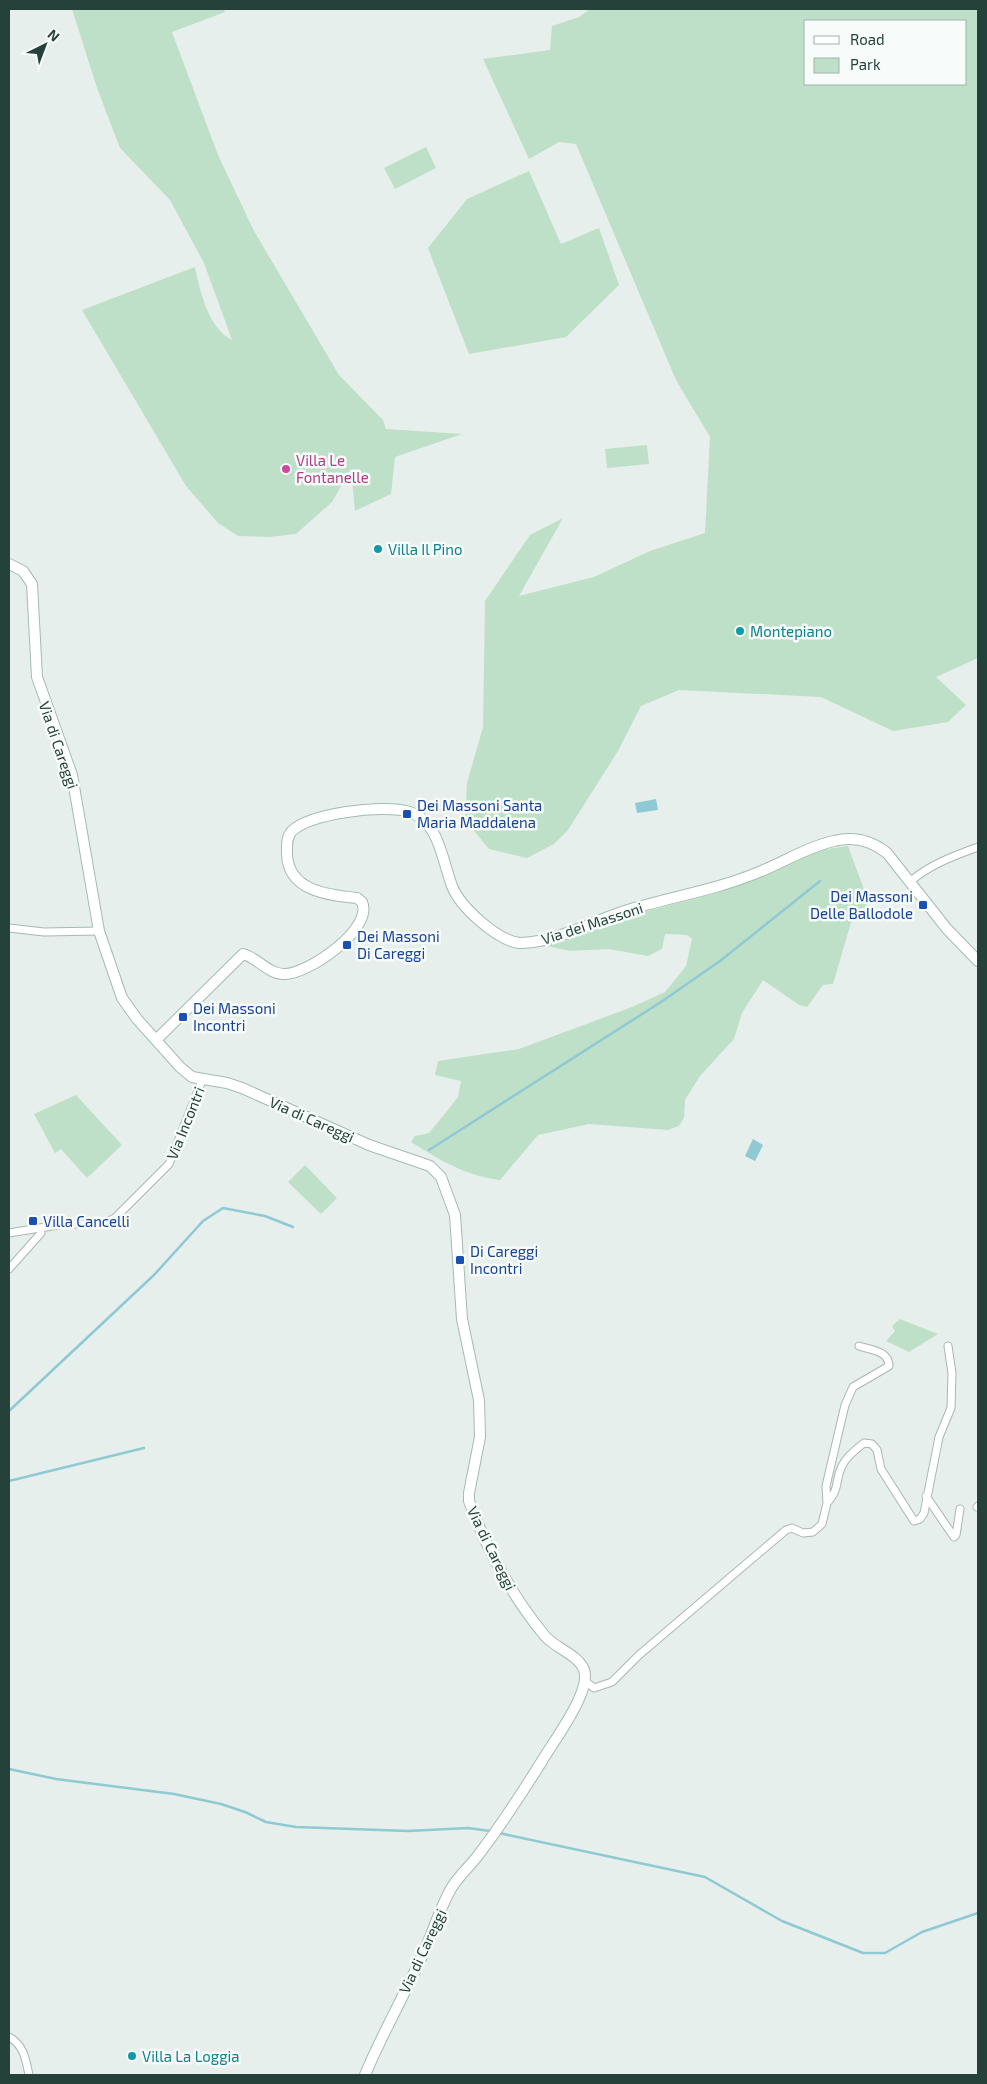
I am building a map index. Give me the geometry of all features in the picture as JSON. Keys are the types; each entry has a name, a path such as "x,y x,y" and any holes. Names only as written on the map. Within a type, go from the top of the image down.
{"street":[{"name":"Via di Careggi","path":"9,564 23,571 32,584 37,677 72,775 99,931 122,998 137,1020 180,1067 192,1077 242,1088 369,1145 430,1166 441,1177 454,1214 460,1309 480,1408 480,1437 469,1501 511,1590 547,1639 579,1662 584,1669 585,1681 577,1702 530,1779 476,1858 451,1888 430,1934 423,1955 402,1995 365,2075"},
{"name":"Via dei Massoni","path":"156,1040 243,954 279,974 288,974 313,962 350,938 363,911 362,902 357,898 319,892 306,887 290,872 287,857 287,841 292,831 311,820 385,809 404,810 418,816 434,832 453,889 467,908 501,935 519,943 540,940 631,909 702,892 760,872 796,854 835,840 854,840 875,843 888,853 947,929 978,961"},
{"path":"911,881 921,872 946,859 978,847"},
{"path":"9,928 44,932 99,931"},
{"name":"Via Incontri","path":"9,1233 64,1224 102,1224 115,1218 169,1164 203,1078"},
{"path":"9,1269 41,1233 40,1228"},
{"path":"585,1681 594,1688 612,1682 639,1656 786,1530 792,1528 802,1533 813,1532 822,1524 827,1503 826,1486 845,1406 853,1387 889,1366 889,1360 884,1353 859,1346"},
{"path":"827,1503 836,1492 842,1466 854,1449 864,1443 872,1444 877,1450 881,1469 914,1521 920,1520 924,1513 939,1437 951,1408 952,1373 948,1346"},
{"path":"926,1496 954,1536 956,1535 960,1509"},
{"path":"9,2037 19,2044 23,2051 29,2075"}],"green space":[{"path":"72,9 224,9 225,12 172,32 218,155 254,231 339,375 383,420 386,429 462,434 395,457 391,494 355,511 351,469 332,502 296,534 269,537 238,536 218,523 186,486 82,310 195,267 206,308 211,318 217,327 232,340 204,263 170,200 120,148 97,88"},
{"path":"590,9 978,9 978,658 936,677 966,705 948,722 893,731 821,697 679,690 641,706 618,751 568,830 554,844 527,858 489,849 465,820 467,783 483,727 485,601 530,535 563,518 519,596 594,577 650,551 705,533 710,437 676,380 576,144 559,142 529,159 483,59 550,50 552,26 579,17"},
{"path":"426,147 436,168 395,189 384,168"},
{"path":"529,171 561,244 599,228 619,285 566,337 469,354 428,248 467,199"},
{"path":"647,445 649,464 607,468 605,449"},
{"path":"848,846 869,903 866,908 855,909 833,984 823,985 807,1007 799,1005 763,980 742,1013 734,1039 700,1076 685,1100 684,1118 679,1126 668,1130 589,1124 538,1135 500,1180 465,1171 443,1161 411,1142 415,1136 429,1133 458,1097 461,1081 435,1075 438,1061 519,1049 632,1007 665,992 686,966 692,939 687,935 665,934 662,949 648,956 609,949 570,951 542,945 544,943 631,915 717,893 794,860 827,849"},
{"path":"76,1095 122,1145 87,1178 61,1149 55,1153 34,1114"},
{"path":"305,1165 337,1198 321,1214 288,1182"},
{"path":"900,1319 938,1334 909,1352 886,1341 895,1331 892,1326"}],"water":[{"path":"656,799 658,810 637,813 635,803"},
{"path":"753,1139 763,1145 755,1161 745,1156"}],"waterway":[{"path":"429,1150 661,1002 720,961 820,881"},
{"path":"9,1411 154,1275 203,1221 223,1208 265,1216 293,1227"},
{"path":"9,1481 144,1448"},
{"path":"9,1769 56,1779 174,1794 221,1804 266,1822 296,1827 408,1831 468,1828 490,1831"},
{"path":"499,1833 705,1877 782,1921 863,1953 885,1953 922,1932 978,1913"}],"place":[{"name":"Villa Le Fontanelle","path":"286,469"},
{"name":"Villa Il Pino","path":"378,549"},
{"name":"Montepiano","path":"740,631"},
{"name":"Dei Massoni Santa Maria Maddalena","path":"407,814"},
{"name":"Dei Massoni Delle Ballodole","path":"923,905"},
{"name":"Dei Massoni Di Careggi","path":"347,945"},
{"name":"Dei Massoni Incontri","path":"183,1017"},
{"name":"Villa Cancelli","path":"33,1221"},
{"name":"Di Careggi Incontri","path":"460,1260"},
{"name":"Villa La Loggia","path":"132,2056"}]}
